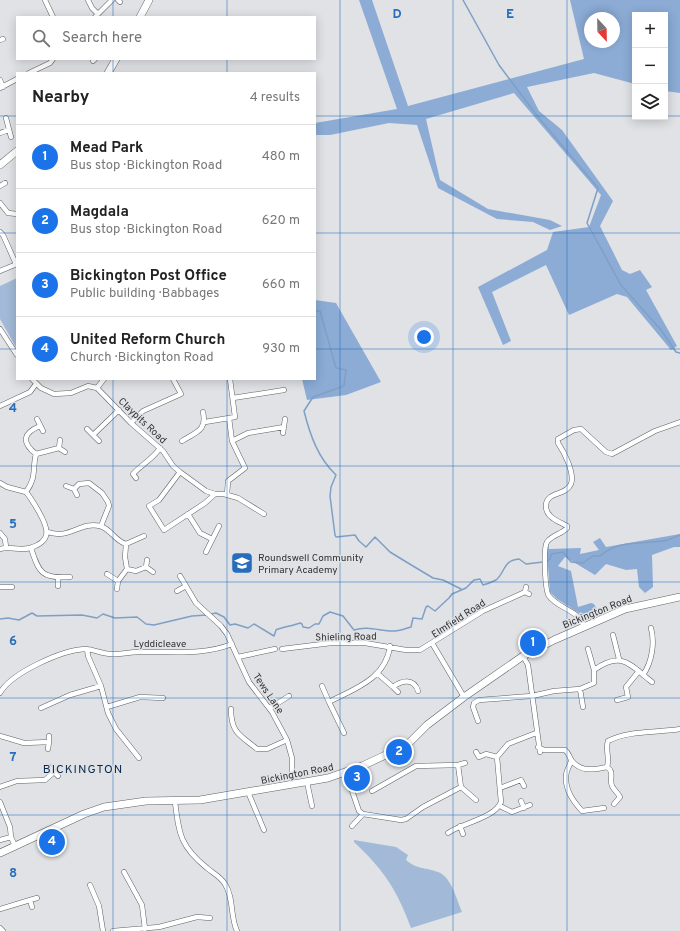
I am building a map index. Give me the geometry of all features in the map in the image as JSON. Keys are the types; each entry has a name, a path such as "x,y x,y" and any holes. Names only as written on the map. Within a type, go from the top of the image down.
{"main road":[{"path":"141,16 149,0"},
{"path":"109,72 115,60"},
{"path":"0,164 16,153"},
{"name":"Bickington Road","path":"0,853 84,814 104,807 146,801 175,802 200,800 292,785 346,773 407,745 428,725 464,697 523,656 584,626 625,609 680,597"}],"street":[{"path":"45,0 53,16"},
{"path":"88,0 97,16 112,0"},
{"path":"31,72 50,63 52,60"},
{"path":"0,80 2,87 16,80"},
{"path":"6,118 11,137"},
{"path":"0,133 9,130"},
{"path":"0,186 5,183"},
{"path":"0,203 8,213 16,214"},
{"path":"0,232 3,235 16,264 0,271"},
{"path":"0,328 16,353"},
{"path":"33,380 44,390 54,394 65,394 88,386 96,388 103,380"},
{"path":"131,423 143,411 181,394 174,380"},
{"path":"205,422 235,417 230,380"},
{"path":"0,406 30,392 36,384"},
{"name":"Claypits Road","path":"96,388 131,423 160,448 180,472 206,491 238,498 264,514"},
{"path":"233,398 284,390"},
{"path":"93,435 119,410"},
{"path":"182,441 203,428 205,422 203,412"},
{"path":"227,495 228,481 245,468 232,441 229,418"},
{"path":"37,419 43,431"},
{"path":"284,433 284,426 286,424 285,419"},
{"path":"584,626 580,617 548,596 544,554 547,542 567,528 567,526 551,517 546,509 548,498 564,490 570,484 570,471 558,443 560,437 580,429 606,452 612,454 655,431 680,422"},
{"path":"36,454 29,448 26,439 30,430 40,426"},
{"path":"232,441 248,433 284,426"},
{"path":"87,429 99,441"},
{"path":"59,448 60,440"},
{"path":"36,454 59,448 65,452"},
{"path":"136,478 133,474 140,466 154,457 160,448"},
{"path":"26,492 34,477 34,462 36,454"},
{"path":"180,472 159,500 149,506 164,530 215,494"},
{"path":"0,483 7,487 26,492 46,524 48,532 46,538 31,548 18,549 6,547 0,549"},
{"path":"74,489 80,484 89,483 107,498 109,506 101,526"},
{"path":"66,486 74,489 77,496"},
{"path":"188,514 200,533 212,539"},
{"path":"48,532 61,535 86,526 101,526 126,544"},
{"path":"206,552 219,526"},
{"path":"0,533 5,539 6,547"},
{"path":"126,544 144,536"},
{"path":"117,589 118,581 127,569 125,557 126,544"},
{"path":"31,548 37,568 44,575 58,578 70,577"},
{"path":"146,567 147,560"},
{"path":"127,569 136,570 146,567"},
{"path":"146,567 153,572"},
{"path":"108,574 118,581"},
{"name":"Tews Lane","path":"180,576 196,603 221,626 232,644 249,682 270,708 287,740 293,762 292,785"},
{"path":"58,578 58,586"},
{"path":"177,590 186,586"},
{"path":"0,587 12,587"},
{"name":"Elmfield Road","path":"464,697 432,643 483,611 526,591"},
{"path":"643,675 649,666 653,637 650,628"},
{"path":"613,635 619,660"},
{"name":"Shieling Road","path":"282,649 331,644 365,643 414,651 420,650 432,643"},
{"name":"Lyddicleave","path":"0,693 3,688 17,676 36,664 60,656 87,650 114,654 135,652 200,652 232,644"},
{"path":"329,702 370,682 378,674 387,659 390,646"},
{"path":"238,657 275,649"},
{"path":"478,720 473,707 474,703 479,700 532,696 554,691 580,689 594,683 594,670 588,649"},
{"path":"87,650 88,656 101,686 108,713 116,729 139,758"},
{"path":"523,656 528,665 539,749 565,750 571,760 583,769 589,770 607,767"},
{"path":"594,670 601,665 624,660 652,682"},
{"path":"617,700 628,696 626,687 639,672"},
{"path":"378,674 398,692"},
{"path":"393,687 404,681 409,681 419,687"},
{"path":"41,708 70,695 101,686"},
{"path":"322,686 344,732"},
{"path":"580,689 583,707"},
{"path":"270,708 289,696"},
{"path":"107,707 140,697 163,698"},
{"path":"231,709 231,722 235,730 257,749 267,749 287,740"},
{"path":"607,767 609,761 608,741 615,738 659,730 668,731 680,729"},
{"path":"448,833 460,826 492,813 500,806 501,802 497,757 508,744 536,733"},
{"path":"0,736 24,743 49,742"},
{"path":"48,749 49,736"},
{"path":"476,752 477,758 486,754 497,757"},
{"path":"571,760 566,775 567,785 572,799 582,811 604,808"},
{"path":"372,792 416,766 465,764"},
{"path":"458,765 461,787 476,800"},
{"path":"607,767 610,768 613,776 611,783 613,788 620,797 614,804"},
{"path":"49,768 58,776"},
{"path":"0,787 17,780 45,780 53,773"},
{"path":"346,773 359,811 363,814 401,820 406,819 423,807 461,787"},
{"path":"500,788 521,780 524,786"},
{"path":"307,782 312,806"},
{"path":"248,792 264,830"},
{"path":"521,801 524,808"},
{"path":"0,802 10,827 11,837 16,846"},
{"path":"175,802 178,825 182,839 187,849 208,869 220,876 226,886 232,905 232,921 237,931"},
{"path":"500,806 512,812 530,805"},
{"path":"352,826 363,814"},
{"path":"460,826 463,834"},
{"path":"0,840 11,837"},
{"path":"124,872 142,906 145,928"},
{"path":"90,885 99,906 103,931"},
{"path":"0,909 37,898"},
{"path":"30,900 32,907"},
{"path":"113,931 159,928 197,917 210,918"},
{"path":"0,928 3,931"}],"shaded area":[{"path":"359,0 372,0 408,106 584,59 570,0 680,0 680,93 668,91 668,12 632,12 632,83 594,73 527,87 539,111 562,130 613,201 600,226 622,270 630,274 640,270 652,287 646,290 677,346 671,350 627,297 617,294 569,315 546,265 492,292 511,341 503,345 478,287 547,250 553,232 589,227 601,195 514,93 426,119 440,180 488,209 550,220 562,226 550,230 533,222 497,219 438,188 417,125 389,123 330,135 316,135 316,123 397,109"},
{"path":"16,278 16,347 0,319 0,286"},
{"path":"316,300 336,303 381,382 346,395 307,400 302,380 316,380"},
{"path":"680,534 680,547 674,547 652,555 653,587 645,593 639,587 637,569 626,570 606,564 595,575 565,557 558,566 571,571 578,607 591,603 594,604 601,617 590,620 557,599 550,592 547,554 549,544 549,549 581,548 580,554 599,550 593,542 600,538 606,547"},
{"path":"354,840 396,847 408,855 406,860 410,863 418,867 443,874 453,889 462,912 411,928 395,891 382,871 354,842"}],"waterway":[{"path":"463,0 499,65 538,117 598,188 587,223 621,285 661,330 676,352 680,353"},
{"path":"316,311 320,311 336,368 346,370 344,386 313,397 304,411 316,446 324,461 336,475 331,487 330,496 336,537 355,535 366,547 375,537 390,552 408,563 433,578 443,580 461,589"},
{"path":"547,561 550,559 551,554 563,552 571,562 583,563 593,556 600,556 615,547 638,543 665,541 680,535"},
{"path":"211,614 216,613 224,617 230,625 235,624 248,628 254,624 274,636 276,630 300,623 303,627 309,628 315,624 319,624 323,616 330,612 343,616 354,630 370,628 397,631 411,627 413,618 422,619 426,607 428,606 435,611 452,594 466,588 474,580 480,579 483,585 496,580 507,564 514,560 519,559 526,564 543,562"},
{"path":"0,619 8,618 19,620 32,613 37,616 82,615 97,618 103,614 115,618 137,617 146,624 154,625 192,616 207,615"}],"place":[{"name":"Roundswell Community Primary Academy","path":"242,563"},
{"name":"Mead Park","path":"533,643"},
{"name":"Magdala","path":"399,752"},
{"name":"Bickington Post Office","path":"357,778"},
{"name":"United Reform Church","path":"52,842"}],"district":[{"name":"BICKINGTON","path":"83,769"}]}
